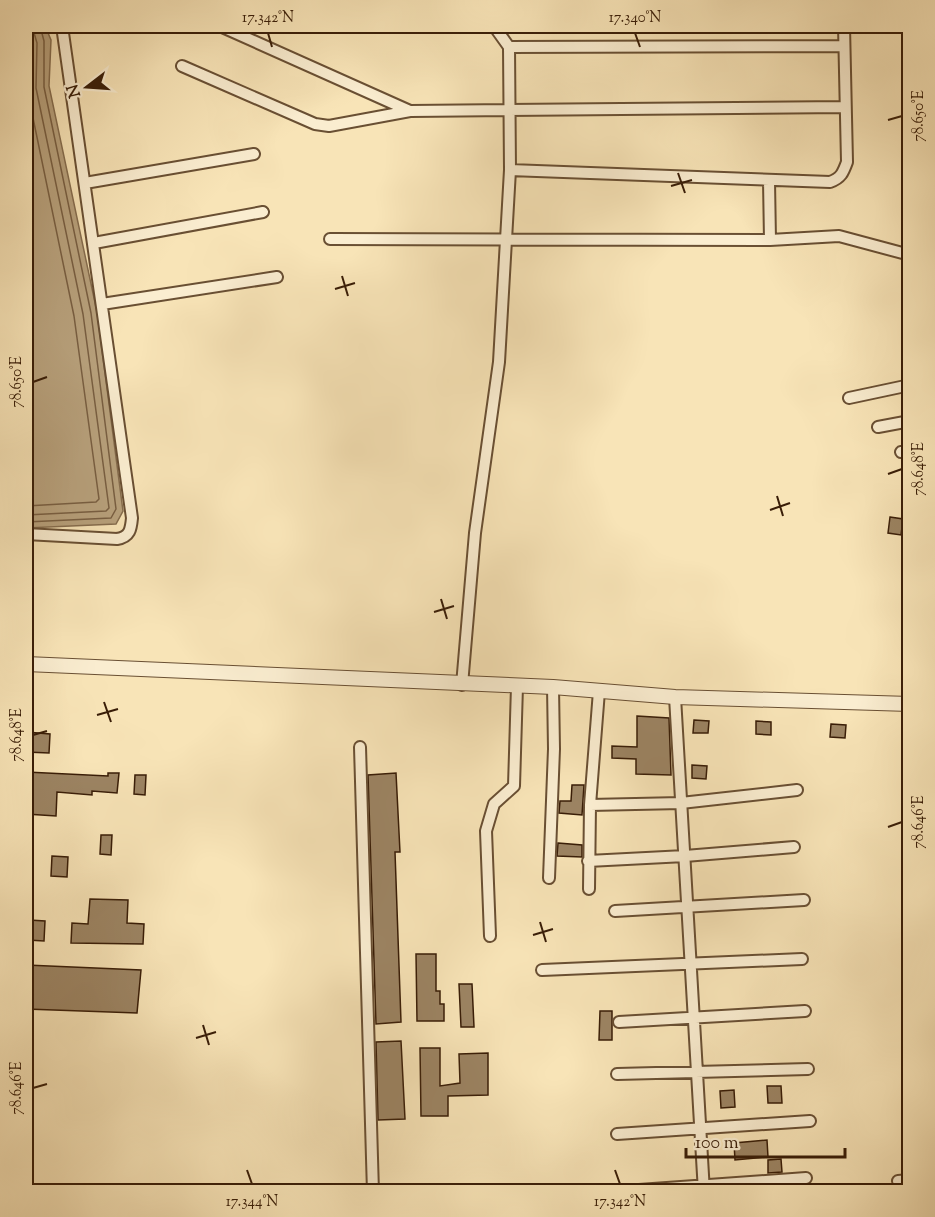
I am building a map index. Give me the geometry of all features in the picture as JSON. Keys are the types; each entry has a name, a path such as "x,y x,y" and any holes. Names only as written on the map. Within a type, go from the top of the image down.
{"street":[{"path":"26,534 124,538 130,531 132,518 62,26"},
{"path":"220,26 410,111"},
{"path":"462,685 474,533 499,362 510,170 507,111 508,47 494,26"},
{"path":"510,170 830,182 843,174 847,162 844,26"},
{"path":"508,47 843,46"},
{"path":"182,66 315,124 344,124 410,111 845,107"},
{"path":"85,183 254,154"},
{"path":"769,181 770,240"},
{"path":"93,243 262,212"},
{"path":"330,239 770,240 839,236 909,255"},
{"path":"102,304 277,277"},
{"path":"849,398 909,385"},
{"path":"878,427 909,421"},
{"path":"26,664 462,685 554,687 675,697 909,704"},
{"path":"490,936 486,831 494,804 514,786 518,686"},
{"path":"549,878 554,687"},
{"path":"589,889 590,805 599,691"},
{"path":"675,697 704,1188"},
{"path":"360,747 372,1191"},
{"path":"590,805 681,803 797,790"},
{"path":"588,861 794,847"},
{"path":"615,911 804,900"},
{"path":"542,970 802,959"},
{"path":"619,1022 805,1011"},
{"path":"617,1074 808,1069"},
{"path":"617,1134 810,1121"},
{"path":"625,1191 704,1188 806,1178"},
{"path":"898,1181 909,1180"}],"water":[{"path":"26,26 45,26 51,40 49,86 97,312 123,511 116,524 26,528"}],"building":[{"path":"890,517 903,519 901,535 888,533"},
{"path":"637,716 669,718 671,775 636,774 636,759 612,758 612,746 637,747"},
{"path":"694,720 709,721 708,733 693,733"},
{"path":"756,721 771,722 771,735 756,734"},
{"path":"831,724 846,725 845,738 830,737"},
{"path":"26,732 50,734 49,753 26,752"},
{"path":"692,765 707,766 706,779 692,778"},
{"path":"26,772 108,776 108,773 119,773 117,793 92,791 92,795 57,792 56,816 26,814"},
{"path":"396,773 400,852 395,852 401,1022 376,1024 368,775"},
{"path":"135,775 146,775 145,795 134,794"},
{"path":"572,785 584,785 582,815 559,813 560,801 571,801"},
{"path":"101,835 112,835 111,855 100,854"},
{"path":"558,843 582,845 582,857 557,856"},
{"path":"52,856 68,857 67,877 51,876"},
{"path":"90,899 128,900 127,923 144,924 143,944 71,943 72,923 88,924"},
{"path":"29,920 45,921 44,941 28,940"},
{"path":"416,954 436,954 436,991 440,991 440,1004 444,1004 444,1021 417,1021"},
{"path":"26,965 141,970 137,1013 26,1009"},
{"path":"459,984 472,984 474,1027 461,1027"},
{"path":"600,1011 612,1011 612,1040 599,1040"},
{"path":"401,1041 405,1119 378,1120 376,1042"},
{"path":"420,1048 440,1048 440,1086 460,1083 459,1054 488,1053 488,1095 448,1096 448,1116 421,1116"},
{"path":"767,1086 781,1086 782,1103 768,1103"},
{"path":"734,1090 735,1107 721,1108 720,1091"},
{"path":"767,1140 768,1157 735,1160 734,1143"},
{"path":"781,1159 782,1172 768,1173 768,1160"}]}
